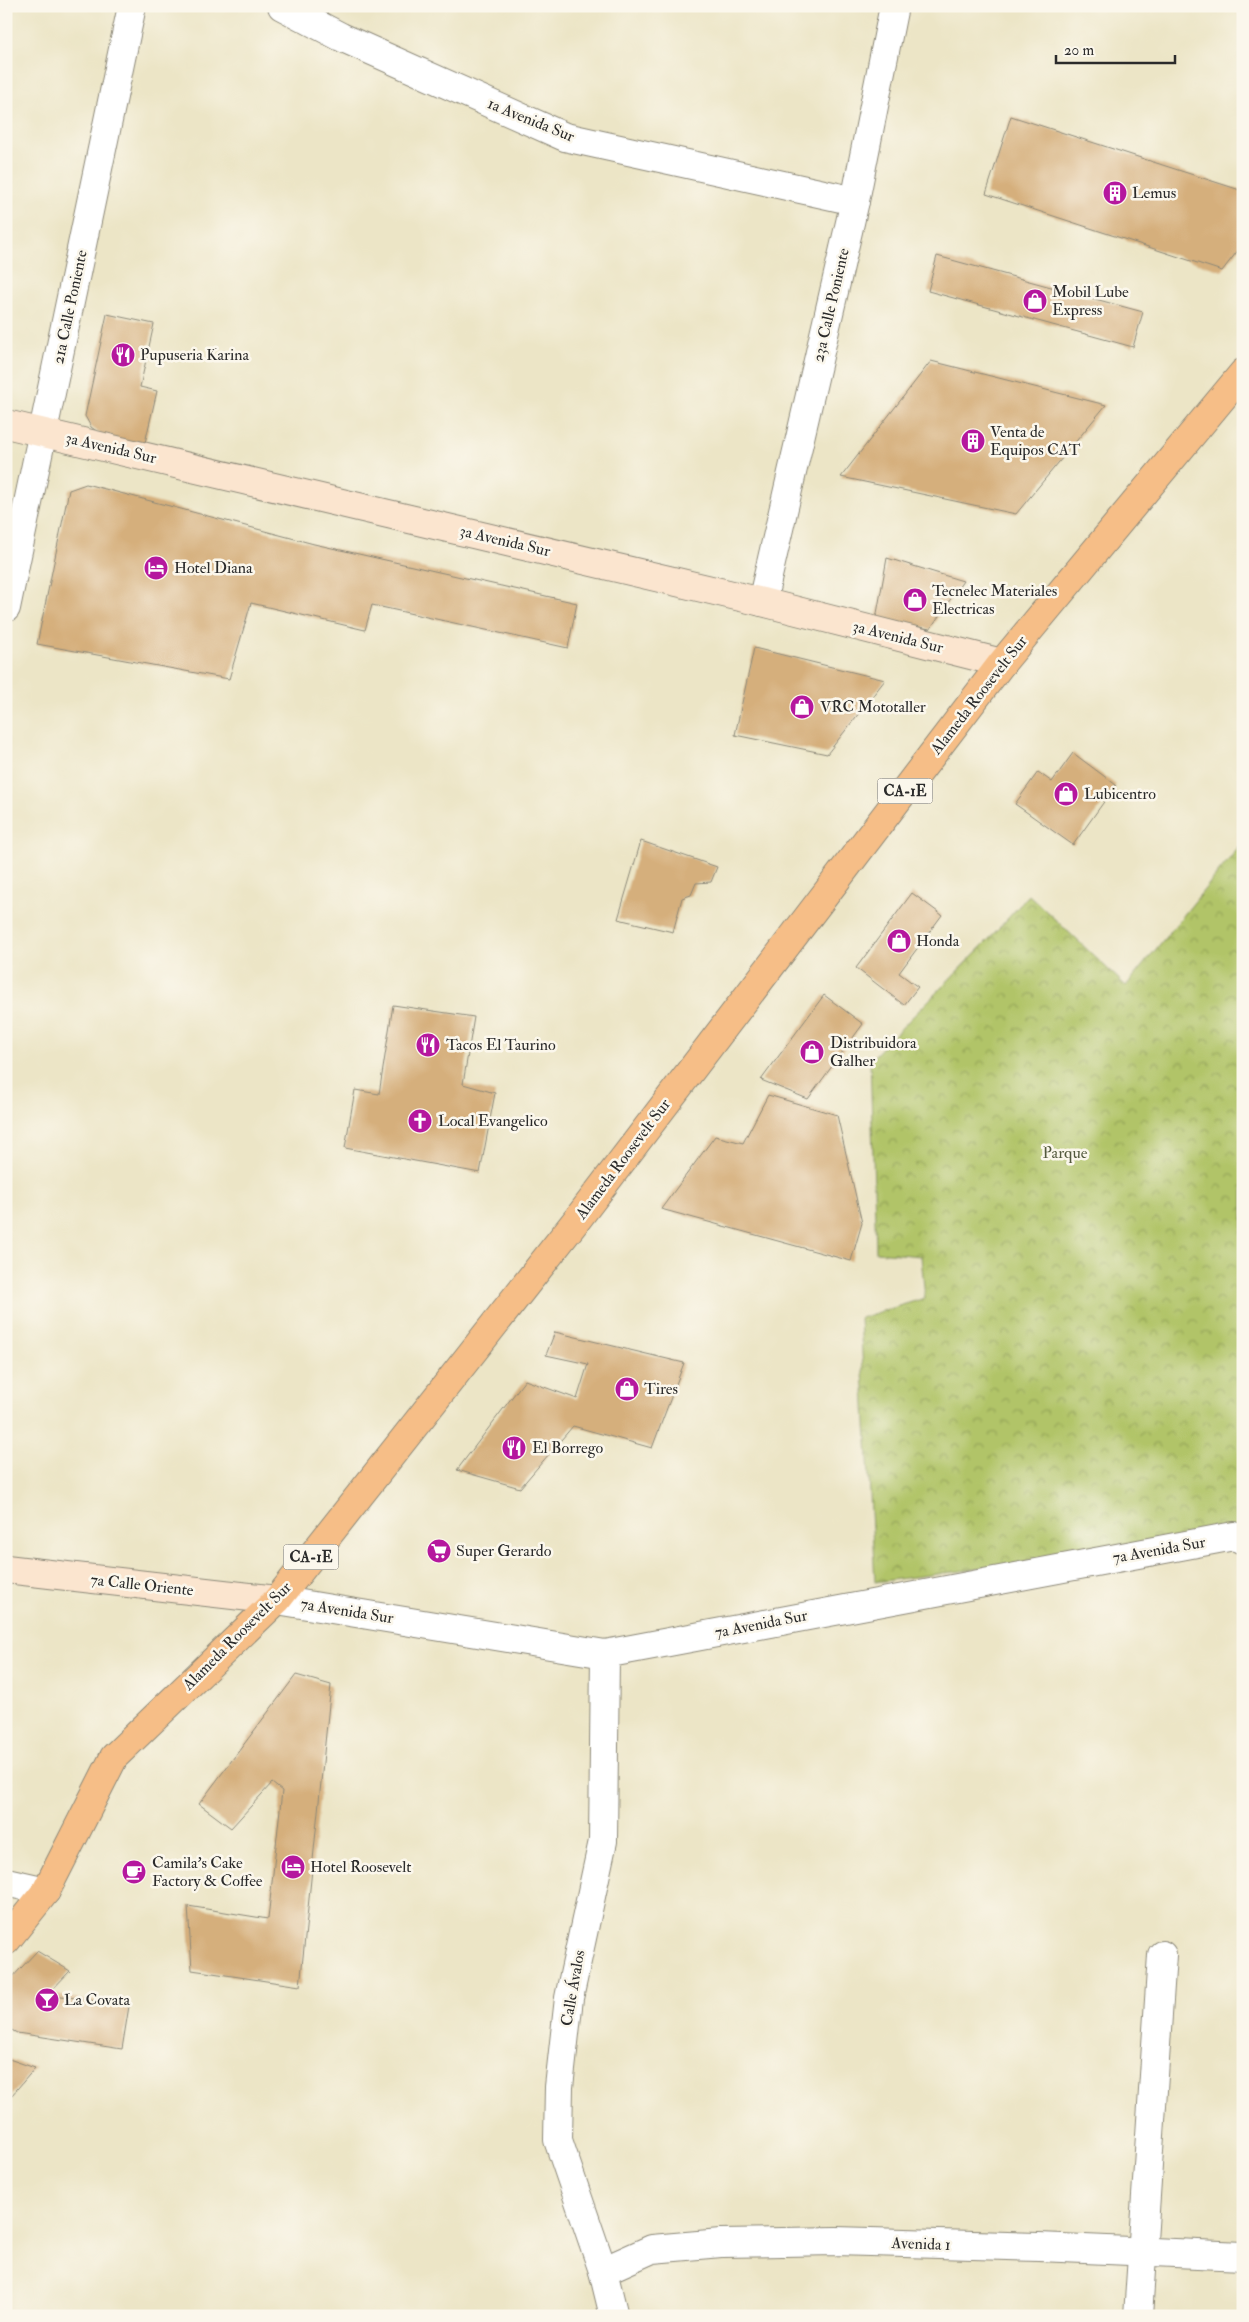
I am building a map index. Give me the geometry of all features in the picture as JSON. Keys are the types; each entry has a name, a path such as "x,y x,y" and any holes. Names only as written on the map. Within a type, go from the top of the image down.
{"highway":[{"name":"Alameda Roosevelt Sur","path":"6,1940 46,1891 114,1757 277,1600 579,1217 1002,663 1243,373"}],"street":[{"name":"21a Calle Poniente","path":"6,608 132,6"},
{"name":"1a Avenida Sur","path":"282,6 341,37 565,137 855,201"},
{"name":"23a Calle Poniente","path":"762,602 855,201 894,6"},
{"name":"3a Avenida Sur","path":"6,424 762,602 1002,663"},
{"name":"7a Avenida Sur","path":"277,1600 605,1654 1240,1536"},
{"name":"7a Calle Oriente","path":"6,1569 277,1600"},
{"name":"Calle Ávalos","path":"605,1654 602,1841 569,1998 559,2087 558,2140 603,2271 614,2316"},
{"path":"6,1882 46,1891"},
{"path":"1138,2316 1162,1955"},
{"name":"Avenida 1","path":"603,2271 652,2249 721,2243 836,2242 1142,2251 1243,2256"}],"green space":[{"name":"Parque","path":"1243,842 1243,1532 1234,1536 875,1582 860,1318 925,1298 921,1256 876,1252 870,1060 989,939 1029,895 1126,986"}],"building":[{"name":"Lemus","path":"1011,116 1243,191 1243,244 1222,271 986,194"},
{"name":"Mobil Lube Express","path":"937,256 1143,312 1133,347 928,291"},
{"name":"Pupuseria Karina","path":"107,314 154,324 140,387 157,391 144,447 106,438 91,427 85,416"},
{"name":"Venta de Equipos CAT","path":"931,361 1106,405 1016,514 841,477"},
{"name":"Hotel Diana","path":"86,484 314,544 577,603 568,648 372,605 365,630 251,603 229,679 37,644 69,490"},
{"name":"Tecnelec Materiales Electricas","path":"887,558 963,581 930,629 876,619"},
{"name":"VRC Mototaller","path":"754,648 885,680 827,754 735,735"},
{"name":"Lubicentro","path":"1073,753 1116,785 1073,845 1015,804 1038,772 1052,782"},
{"path":"641,841 717,867 711,882 696,883 691,895 682,898 673,932 618,919"},
{"name":"Honda","path":"912,893 942,915 899,973 918,987 904,1005 856,968"},
{"name":"Distribuidora Galher","path":"824,995 863,1024 808,1099 761,1080"},
{"name":"Local Evangelico","path":"393,1005 474,1017 463,1084 495,1093 480,1173 345,1148 355,1090 379,1094"},
{"path":"768,1095 837,1115 862,1223 851,1261 661,1209 715,1136 743,1143"},
{"name":"Tires","path":"555,1332 684,1363 652,1448 573,1426 520,1488 457,1470 525,1380 577,1399 588,1364 546,1355"},
{"name":"Hotel Roosevelt","path":"296,1675 331,1685 300,1986 192,1970 188,1906 268,1919 282,1791 272,1783 231,1828 199,1804"},
{"name":"La Covata","path":"37,1951 70,1971 48,1994 129,2006 122,2049 17,2033 6,2027 6,1984"},
{"path":"6,2058 35,2068 6,2102"}],"place":[{"name":"Lemus","path":"1115,193"},
{"name":"Mobil Lube Express","path":"1035,301"},
{"name":"Pupuseria Karina","path":"123,355"},
{"name":"Venta de Equipos CAT","path":"973,441"},
{"name":"Hotel Diana","path":"156,568"},
{"name":"Tecnelec Materiales Electricas","path":"915,600"},
{"name":"VRC Mototaller","path":"802,707"},
{"name":"Lubicentro","path":"1066,794"},
{"name":"Honda","path":"899,941"},
{"name":"Tacos El Taurino","path":"428,1045"},
{"name":"Distribuidora Galher","path":"812,1052"},
{"name":"Local Evangelico","path":"420,1121"},
{"name":"Tires","path":"627,1389"},
{"name":"El Borrego","path":"514,1448"},
{"name":"Super Gerardo","path":"439,1551"},
{"name":"Hotel Roosevelt","path":"293,1867"},
{"name":"Camila's Cake Factory & Coffee","path":"134,1872"},
{"name":"La Covata","path":"47,2000"}]}
